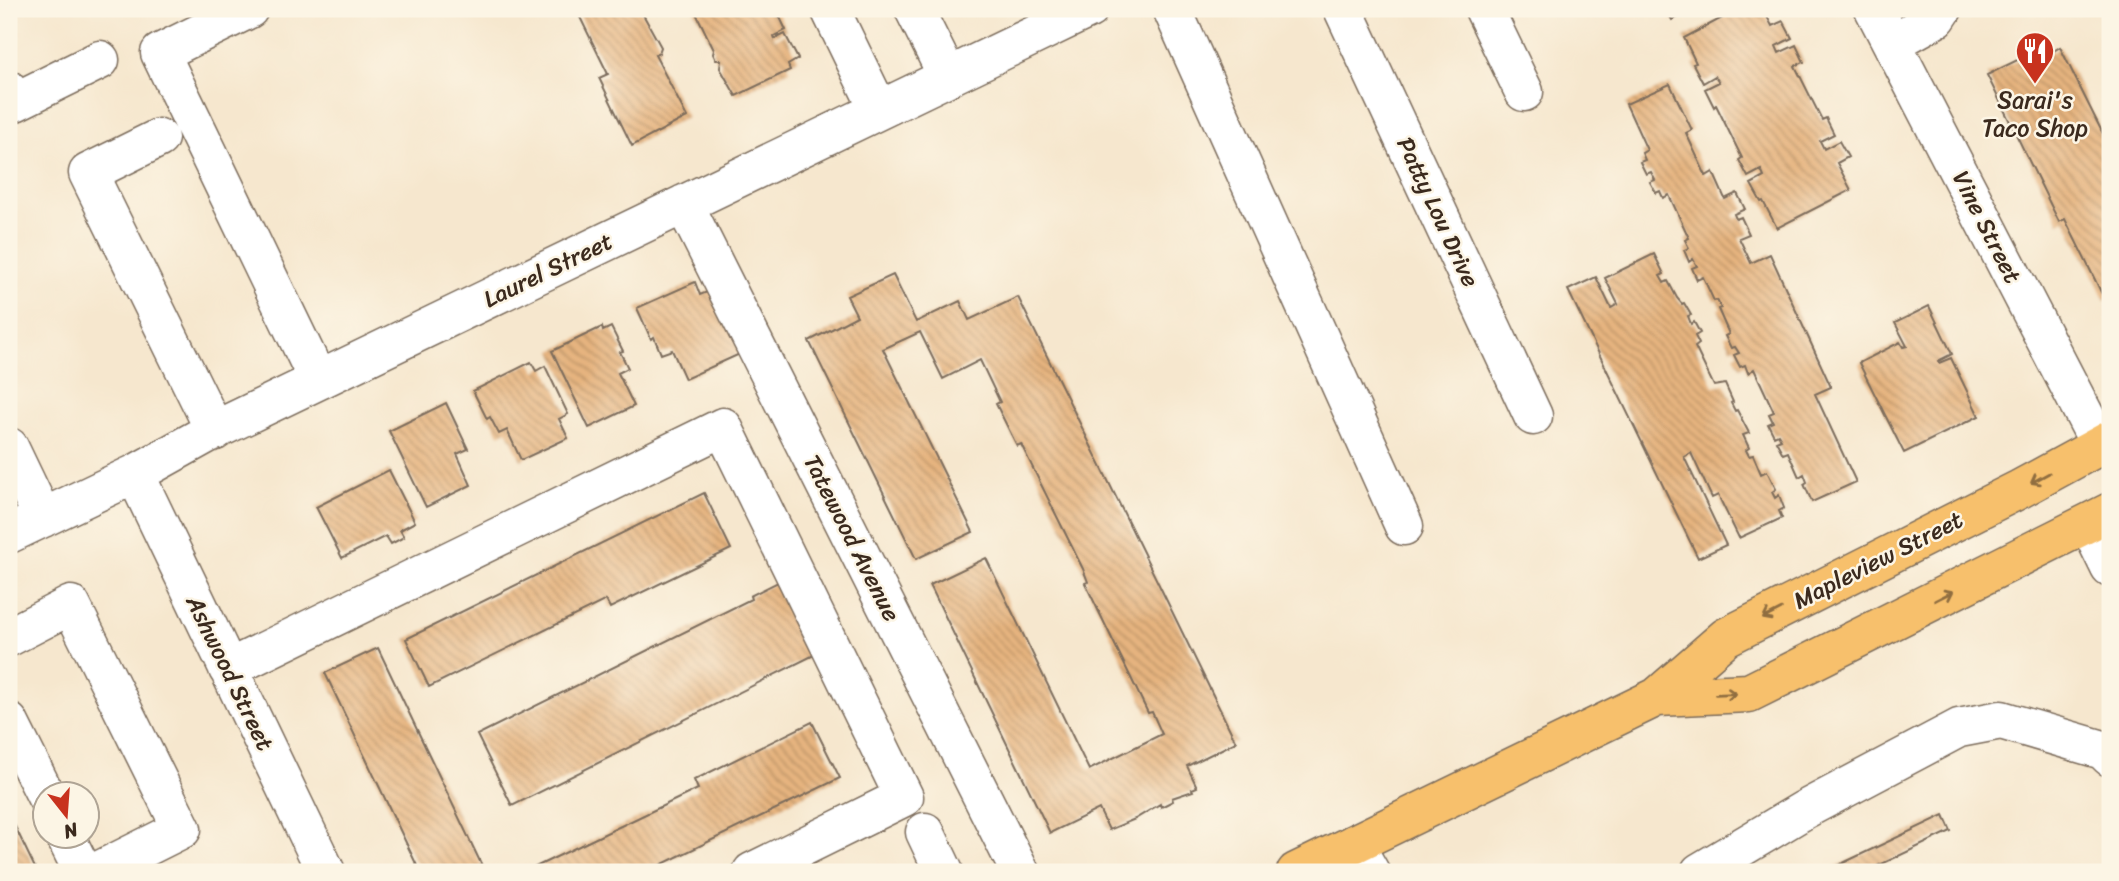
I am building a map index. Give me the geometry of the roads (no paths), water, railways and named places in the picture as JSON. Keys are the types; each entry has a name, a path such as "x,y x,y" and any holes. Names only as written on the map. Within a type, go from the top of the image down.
{"main road":[{"name":"Mapleview Street","path":"1296,872 1362,858 1657,696 1726,637 2020,489 2105,443"},
{"name":"Mapleview Street","path":"1657,696 1749,693 2099,518"}],"street":[{"path":"249,9 160,53 318,380"},
{"path":"830,9 879,110"},
{"path":"915,9 948,77"},
{"name":"Laurel Street","path":"9,534 135,474 215,430 1089,9"},
{"path":"1172,9 1404,526"},
{"name":"Patty Lou Drive","path":"1343,9 1533,416"},
{"path":"1484,9 1524,92"},
{"name":"Vine Street","path":"1874,9 2105,443"},
{"path":"1892,43 1937,18 1943,9"},
{"path":"11,99 100,60"},
{"path":"159,138 88,173 215,430"},
{"name":"Tatewood Avenue","path":"684,204 1020,872"},
{"path":"228,669 723,427 904,797 752,872"},
{"path":"9,447 43,518"},
{"name":"Ashwood Street","path":"135,474 326,872"},
{"path":"2099,518 2110,568"},
{"path":"13,624 71,605 182,830 96,872"},
{"path":"1700,872 1804,810 1959,728 2001,720 2108,751"},
{"path":"9,722 38,780"},
{"path":"925,832 944,872"},
{"path":"72,850 83,872"}],"place":[{"name":"Sarai's Taco Shop","path":"2035,85"}]}
